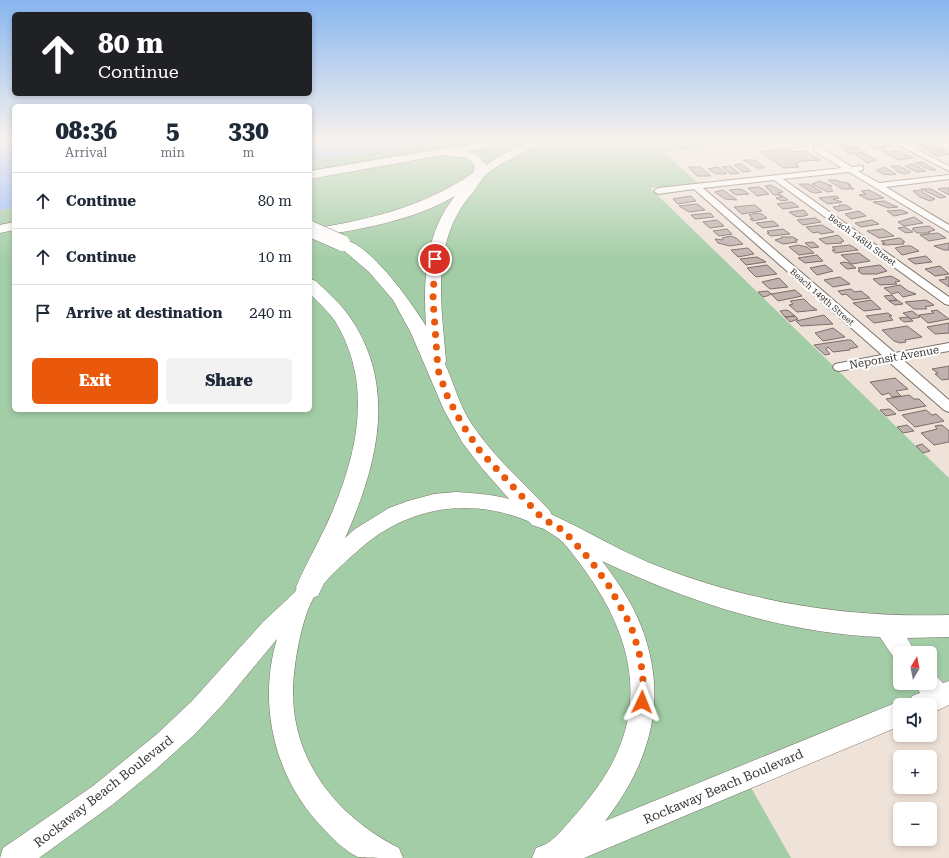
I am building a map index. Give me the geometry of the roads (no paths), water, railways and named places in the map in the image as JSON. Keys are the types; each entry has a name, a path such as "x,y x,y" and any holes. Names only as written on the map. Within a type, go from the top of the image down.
{"main road":[{"path":"312,233 370,222 410,210 446,196 471,180"},
{"path":"438,370 432,288 436,250 444,226 453,207 475,180"},
{"path":"0,229 12,226"},
{"path":"312,230 342,244 374,265 397,292 410,313 438,370 454,410 470,436 480,451 542,518"},
{"path":"306,592 334,538 355,487 366,444 369,409 368,385 364,364 354,337 335,308 312,286"}],"street":[{"path":"658,191 748,180"},
{"name":"Beach 148th Street","path":"779,180 949,302"},
{"path":"868,180 949,229"},
{"path":"881,180 949,221"},
{"path":"878,186 926,180"},
{"name":"Beach 149th Street","path":"696,186 949,407"},
{"name":"Neponsit Avenue","path":"839,367 949,347"},
{"name":"Rockaway Beach Boulevard","path":"13,858 110,788 176,734 227,682 283,616 361,534 393,515 420,505 449,501 477,501 516,508 542,518 564,531 652,573 734,602 801,617 886,626 949,626"},
{"path":"553,855 605,799 627,762 638,731 643,689 639,652 624,613 600,573 564,531"},
{"path":"306,592 290,631 282,664 280,681 282,716 290,750 305,784 326,813 356,840 388,858"},
{"path":"886,626 899,646"},
{"name":"Rockaway Beach Boulevard","path":"553,855 612,833 893,717"}],"water":[{"path":"0,180 12,180 12,208 0,210"}]}
